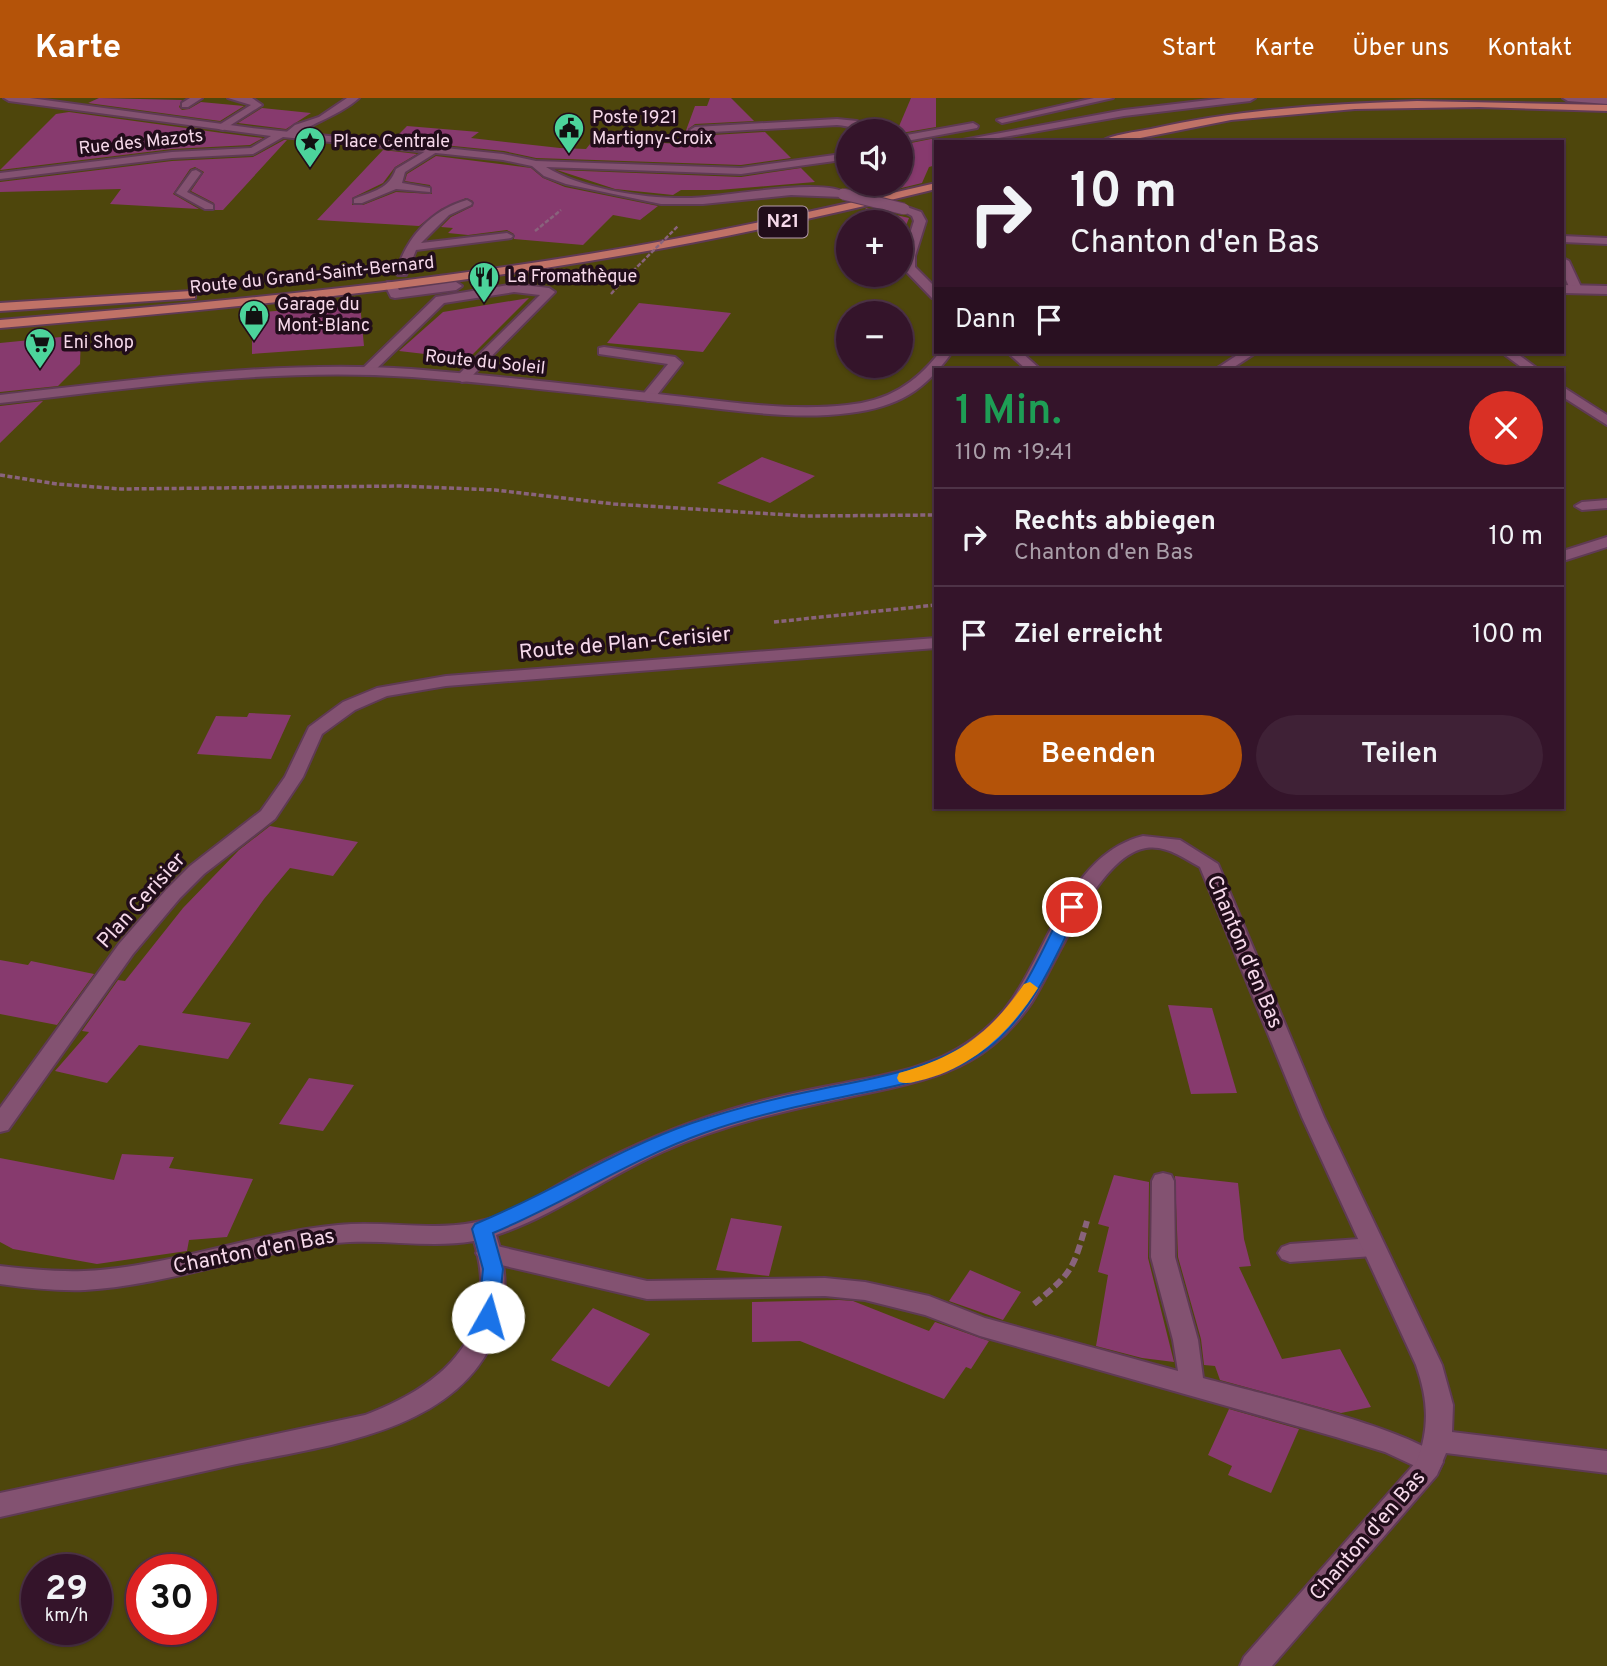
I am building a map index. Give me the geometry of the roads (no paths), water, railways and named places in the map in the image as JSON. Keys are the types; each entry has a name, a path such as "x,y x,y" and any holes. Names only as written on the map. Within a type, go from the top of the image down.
{"main road":[{"path":"1114,140 1207,119 1328,105 1437,102 1607,108"},
{"name":"Route du Grand-Saint-Bernard","path":"0,324 393,289 551,265 759,227 934,186"},
{"name":"Route du Grand-Saint-Bernard","path":"0,307 212,293 565,254 627,250"}],"street":[{"path":"9,98 223,127 520,159 536,164 726,172 836,158"},
{"path":"185,105 197,98"},
{"path":"223,127 257,105 252,101 233,98"},
{"name":"Rue des Mazots","path":"0,176 184,154 253,152 284,134 322,119 354,98"},
{"path":"996,121 1108,98"},
{"path":"969,140 1124,113 1250,98"},
{"path":"1568,98 1607,101"},
{"path":"695,130 836,122"},
{"path":"913,137 983,124"},
{"path":"913,149 926,147"},
{"path":"358,201 393,185 399,180 400,171 435,150"},
{"path":"726,172 758,163 836,150"},
{"path":"536,164 547,173 586,186 646,199 672,201 819,191 904,209 919,217 922,228 909,256 909,268 934,293"},
{"path":"196,173 181,193 209,206"},
{"path":"393,185 426,190"},
{"path":"402,273 405,258 443,212 467,203"},
{"path":"413,247 507,236"},
{"path":"1564,239 1607,241"},
{"path":"1564,266 1569,289 1607,290"},
{"path":"393,289 535,277 554,283 549,292 502,341 462,378"},
{"path":"366,371 440,300 514,288 549,292"},
{"path":"604,351 675,361 648,397"},
{"path":"1015,354 1033,368"},
{"path":"1224,368 1248,354"},
{"path":"1510,354 1531,368"},
{"name":"Route du Soleil","path":"0,399 246,374 366,371 792,411 850,409 906,393 927,378 934,368"},
{"path":"1564,392 1607,421"},
{"path":"1582,506 1607,504"},
{"path":"1564,556 1607,542"},
{"name":"Route de Plan-Cerisier","path":"326,721 349,706 383,692 446,681 934,643"},
{"name":"Plan Cerisier","path":"0,1124 126,949 173,894 197,870 268,815 294,777 315,731 326,721"},
{"name":"Chanton d'en Bas","path":"0,1275 30,1280 90,1280 136,1275 285,1242 368,1232 485,1241 521,1213 656,1145 699,1128 773,1105 932,1071 974,1050 993,1036 1024,998 1072,907 1093,876 1119,853 1135,846 1159,843 1183,847 1208,864 1313,1117 1438,1387 1442,1409 1434,1452 1352,1556 1254,1666"},
{"path":"1163,1181 1161,1241 1171,1293 1189,1347 1191,1385"},
{"path":"485,1241 647,1290 825,1287 864,1291 929,1306 1007,1333 1393,1444 1434,1452 1607,1462"},
{"path":"0,1505 366,1425 422,1404 462,1371 477,1349 488,1317 492,1289 493,1269 485,1241"},
{"path":"1290,1253 1373,1247"}],"place":[{"name":"Poste 1921 Martigny-Croix","path":"569,155"},
{"name":"Place Centrale","path":"310,169"},
{"name":"La Fromathèque","path":"484,304"},
{"name":"Garage du Mont-Blanc","path":"254,342"},
{"name":"Eni Shop","path":"40,370"}]}
